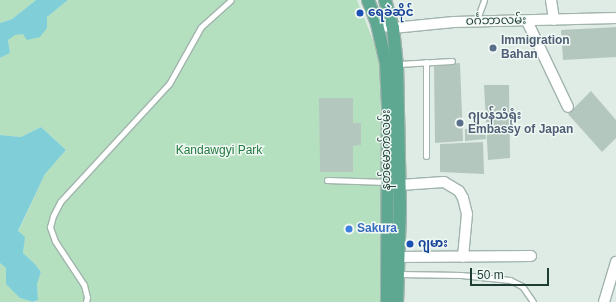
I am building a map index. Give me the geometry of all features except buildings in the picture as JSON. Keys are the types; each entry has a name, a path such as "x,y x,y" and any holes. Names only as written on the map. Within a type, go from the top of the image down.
{"main road":[{"name":"နတ်မောက်လမ်း","path":"368,0 377,24 386,62 393,157 400,185 399,257 393,274 387,302"},
{"name":"နတ်မောက်လမ်း","path":"385,0 392,28 397,64 393,157 387,182 393,274 397,302"}],"street":[{"path":"551,0 554,20"},
{"name":"ဝင်္ဂဘာလမ်း","path":"377,24 392,28 476,22 616,18"},
{"path":"527,21 568,107"},
{"path":"400,185 444,182 459,191 463,198 467,214 463,257"},
{"path":"399,257 531,256"},
{"path":"604,302 616,262"}],"lane":[{"path":"86,302 84,285 55,241 50,227 53,216 60,202 169,84 201,28 231,0"},
{"path":"476,22 484,0"},
{"path":"397,64 452,61"},
{"path":"426,62 426,156"},
{"path":"327,180 387,182"},
{"path":"393,274 461,275 510,280 522,286 533,302"}],"green space":[{"path":"0,0 36,0 12,19 0,23"},
{"name":"Kandawgyi Park","path":"68,0 357,0 380,58 383,302 35,302 38,300 37,284 41,272 23,253 24,237 18,232 45,174 66,150 41,127 21,137 0,135 0,58 10,53 8,40 15,34 23,34 47,28 47,17"},
{"path":"0,263 6,268 20,298 33,302 0,302"}],"water":[{"path":"36,0 68,0 47,17 47,28 40,37 27,40 23,34 15,35 8,40 10,53 0,58 0,23 12,19"},
{"path":"41,127 66,150 45,174 18,231 25,237 23,253 41,272 37,284 38,300 33,302 20,298 6,284 6,268 0,263 0,135 21,137"}],"place":[{"name":"ရေခဲဆိုင်","path":"360,13"},
{"name":"Immigration Bahan","path":"493,48"},
{"name":"ဂျပန်သံရုံး Embassy of Japan","path":"460,123"},
{"name":"Sakura","path":"349,229"},
{"name":"ဂျမား","path":"410,244"}]}
